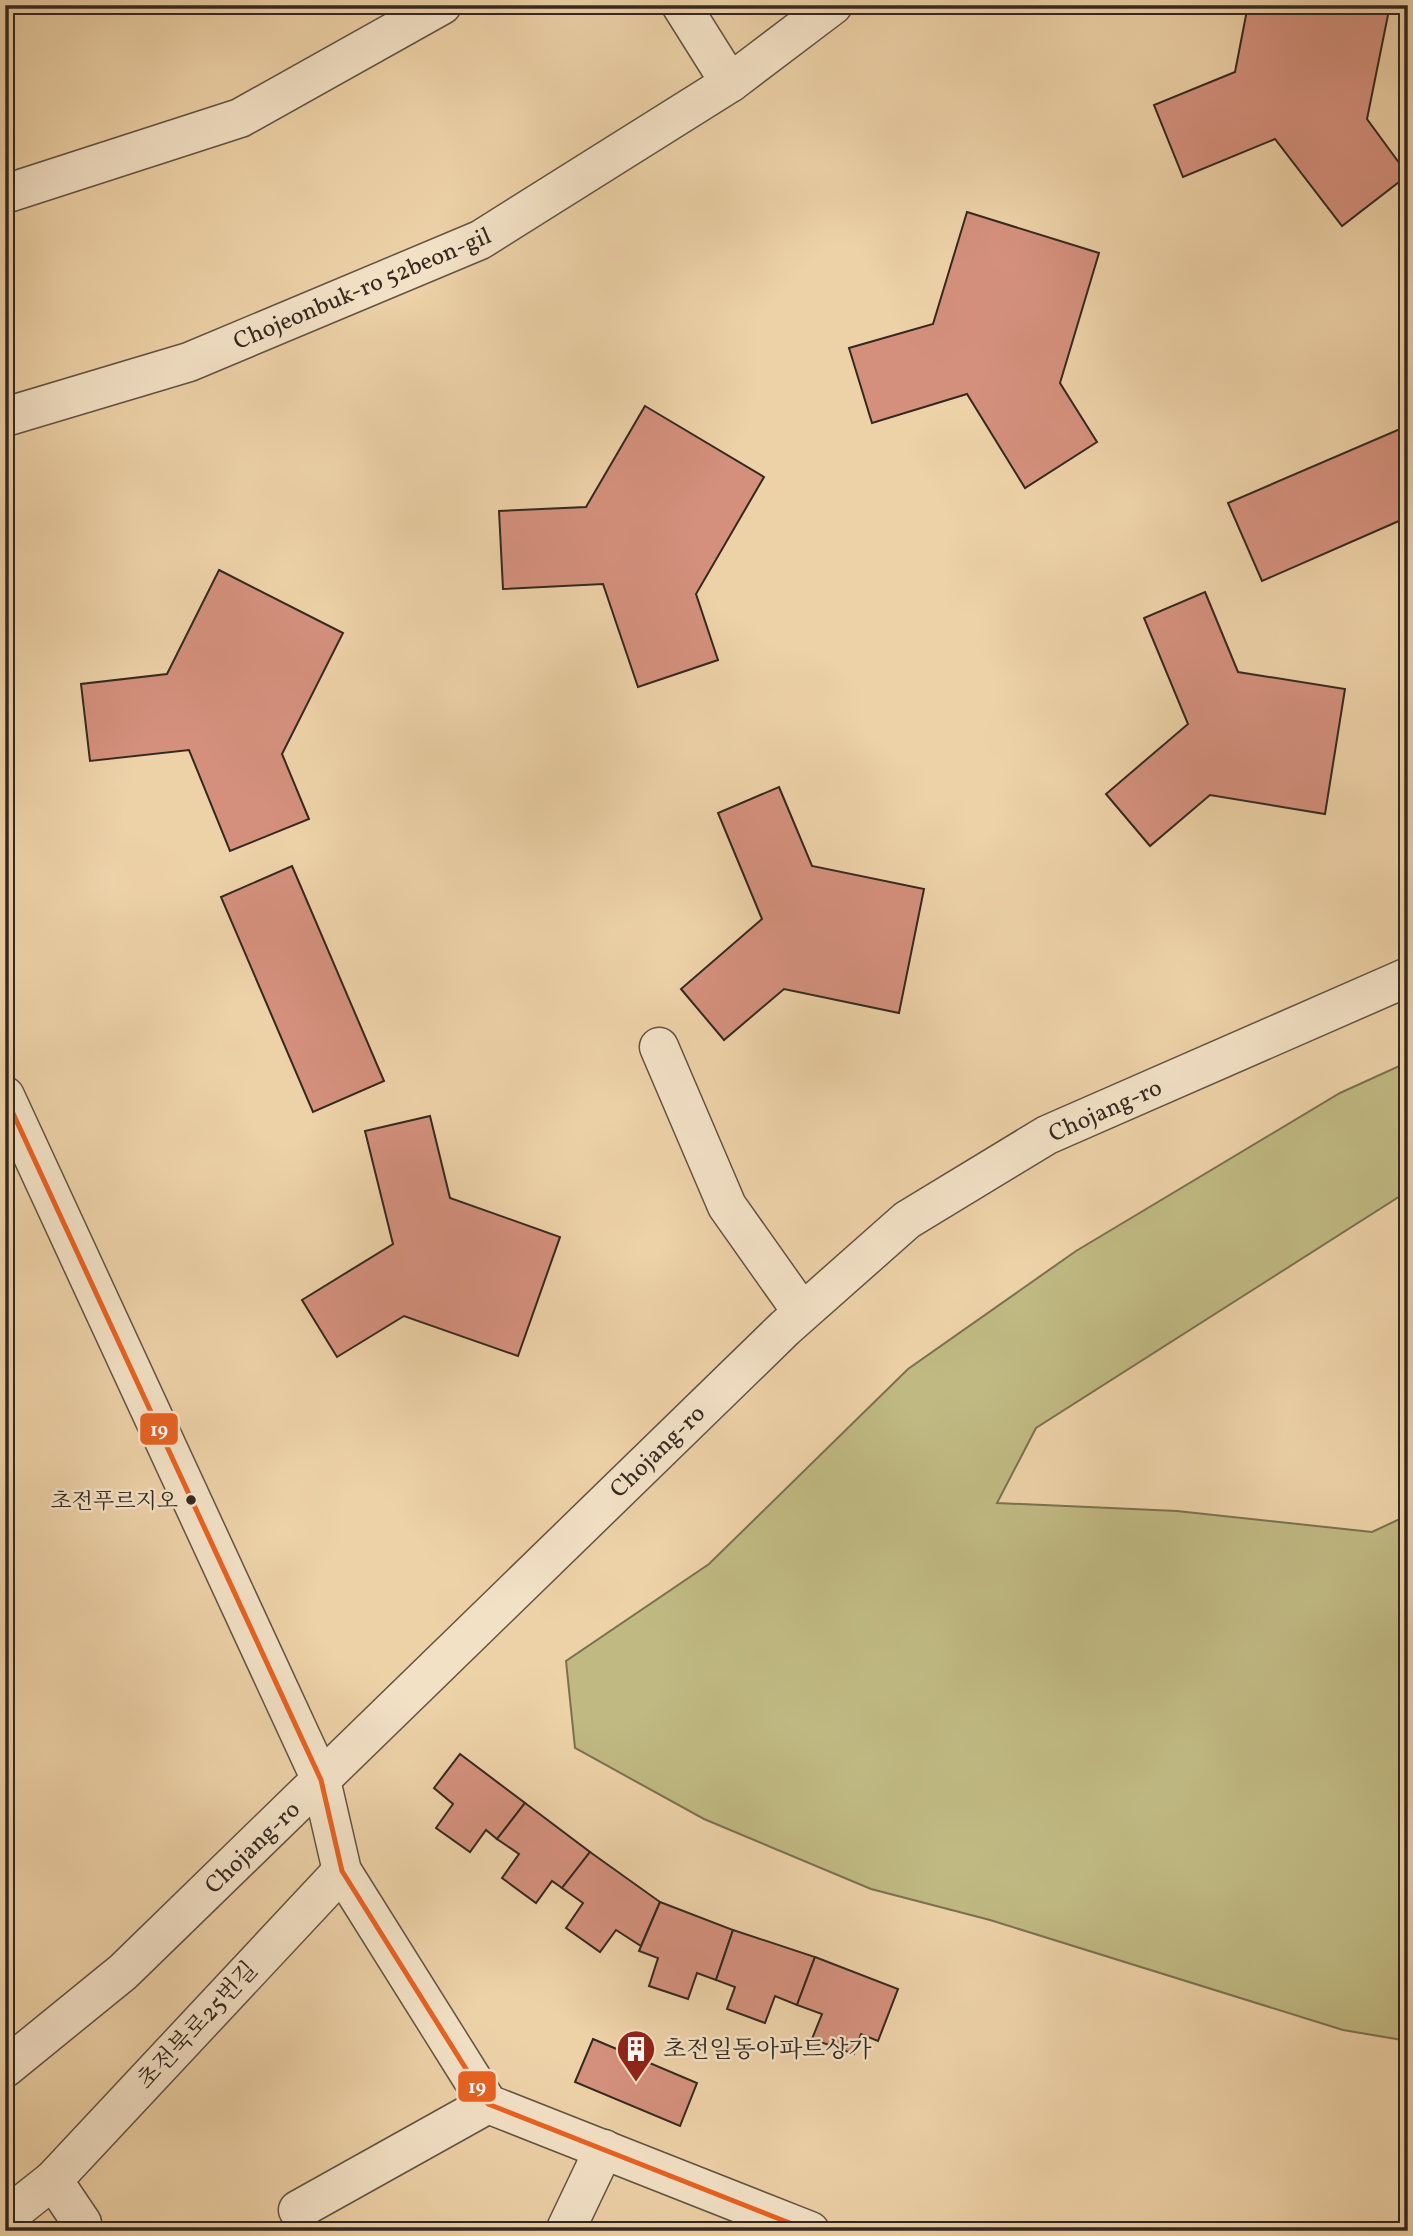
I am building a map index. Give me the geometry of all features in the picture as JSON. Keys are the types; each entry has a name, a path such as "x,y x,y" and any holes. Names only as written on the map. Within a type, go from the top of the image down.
{"street":[{"path":"5,194 240,118 442,5"},
{"path":"681,5 730,83"},
{"name":"Chojeonbuk-ro 52beon-gil","path":"5,417 189,362 480,240 730,83 833,5"},
{"name":"Chojang-ro","path":"5,2068 123,1972 561,1542 802,1312 908,1220 1047,1135 1408,977"},
{"path":"659,1047 727,1206 802,1312"},
{"path":"8,1111 321,1780 342,1871 488,2104 810,2231"},
{"name":"초전북로25번길","path":"5,2218 53,2180 342,1871"},
{"path":"298,2210 488,2104"},
{"path":"565,2231 604,2149"},
{"path":"53,2180 82,2223 83,2231"}],"shaded area":[{"path":"1408,1062 1408,1191 1036,1428 997,1503 1177,1511 1372,1532 1408,1515 1408,2041 1343,2030 990,1920 871,1889 704,1819 575,1748 566,1661 709,1564 908,1369 1076,1251 1340,1093"}],"building":[{"path":"1248,5 1390,5 1367,119 1408,175 1342,226 1275,139 1183,177 1154,105 1235,72"},
{"path":"967,212 1099,253 1060,383 1097,442 1025,488 967,394 872,423 849,348 933,324"},
{"path":"645,406 764,477 696,594 718,660 638,687 603,584 503,589 499,511 586,507"},
{"path":"1407,426 1408,517 1262,581 1228,503"},
{"path":"219,570 343,633 282,754 309,819 230,851 189,750 90,761 81,684 167,674"},
{"path":"1205,592 1238,672 1345,689 1325,814 1210,795 1150,846 1106,794 1188,724 1144,618"},
{"path":"779,787 812,866 924,889 899,1013 784,989 724,1040 681,989 762,919 718,813"},
{"path":"292,866 384,1081 313,1112 221,897"},
{"path":"430,1116 450,1198 560,1237 518,1356 404,1316 337,1357 302,1300 393,1244 365,1131"},
{"path":"460,1754 525,1803 497,1839 486,1830 470,1852 436,1828 453,1804 434,1788"},
{"path":"525,1803 590,1852 562,1888 552,1881 536,1903 502,1878 519,1854 497,1839"},
{"path":"590,1852 660,1902 641,1946 616,1930 600,1952 566,1928 583,1903 562,1888"},
{"path":"660,1902 733,1930 716,1980 697,1973 688,1999 649,1986 658,1958 639,1951"},
{"path":"733,1930 815,1957 797,2005 775,1996 765,2023 727,2009 735,1987 716,1980"},
{"path":"815,1957 898,1989 878,2041 861,2034 854,2054 812,2039 822,2014 797,2005"},
{"name":"초전일동아파트상가","path":"593,2039 697,2083 680,2126 575,2082"}],"transit line":[{"name":"19","path":"5,1096 321,1780 342,1871 488,2104 810,2231"}],"place":[{"name":"초전푸르지오","path":"191,1500"},
{"name":"초전일동아파트상가","path":"636,2083"}]}
